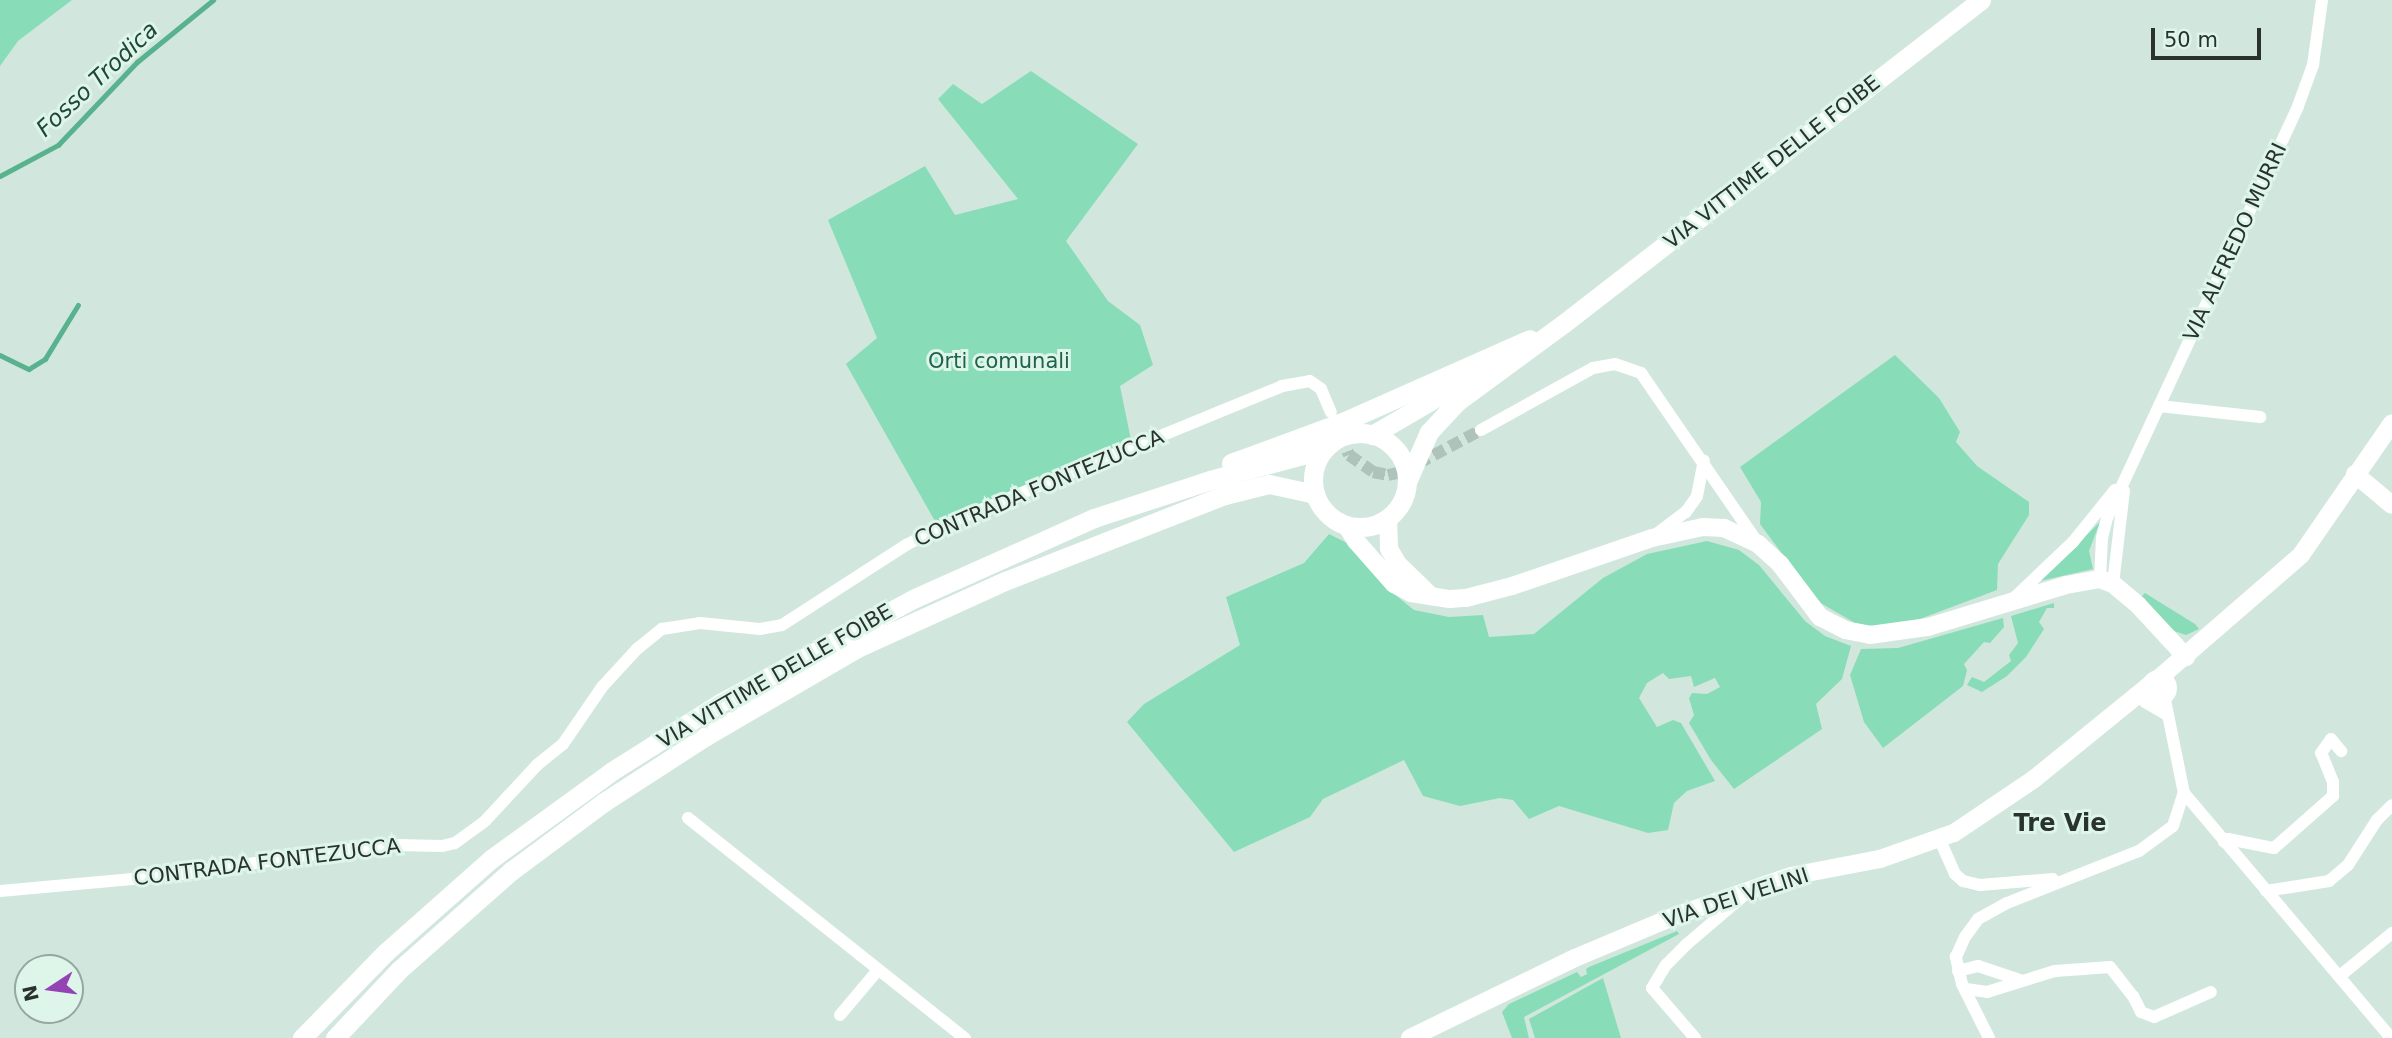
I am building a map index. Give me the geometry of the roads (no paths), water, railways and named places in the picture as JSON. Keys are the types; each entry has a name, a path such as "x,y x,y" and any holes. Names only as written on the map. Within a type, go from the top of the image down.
{"main road":[{"name":"VIA VITTIME DELLE FOIBE","path":"1407,482 1418,451 1443,415 1981,0"},
{"name":"VIA VITTIME DELLE FOIBE","path":"1372,435 1563,324"},
{"path":"1124,506 1345,421 1563,324"},
{"path":"1347,435 1372,435 1387,441 1398,452 1405,466 1407,482 1398,508 1388,518 1375,525 1346,525 1333,518 1315,494 1313,478 1317,462 1325,449 1347,435"},
{"name":"VIA VITTIME DELLE FOIBE","path":"302,1038 386,952 491,859 612,771 720,703 915,597 1124,506 1325,449"},
{"name":"VIA VITTIME DELLE FOIBE","path":"334,1038 399,970 511,871 604,802 706,736 857,648 1005,580 1226,495 1269,484 1315,494"}],"street":[{"name":"VIA ALFREDO MURRI","path":"2126,477 2298,106 2313,65 2322,0"},
{"path":"1481,430 1593,368 1615,364 1641,373 1704,461 1758,544 1780,564 1820,617 1858,634 1884,635 1928,627 2084,580 2106,582 2138,605 2186,657"},
{"name":"CONTRADA FONTEZUCCA","path":"0,891 176,875 341,850 397,845 442,846 455,842 485,821 537,765 563,744 602,687 637,649 662,629 700,623 760,629 782,625 906,545 951,522 1282,386 1310,381 1321,389 1331,412"},
{"path":"2159,406 2260,417"},
{"name":"VIA DEI VELINI","path":"1410,1038 1622,937 1791,876 1880,859 1954,833 2008,798 2125,708 2157,691 2186,657 2301,555 2392,423"},
{"path":"1652,538 1686,512 1697,496 1704,461"},
{"path":"2355,474 2392,505"},
{"path":"2106,582 2126,477"},
{"path":"2011,601 2073,542 2126,477"},
{"path":"1388,518 1389,550 1398,564 1431,596"},
{"path":"1346,525 1356,541 1394,584 1411,593 1466,598 1652,538 1703,527 1724,528 1758,544"},
{"path":"2157,691 2166,714"},
{"path":"2157,691 2166,714 2184,793 2341,975 2391,1038"},
{"path":"2224,842 2228,839 2274,848 2333,796 2333,782 2320,753 2331,739 2341,751"},
{"path":"1989,1038 1958,971 1956,957 1965,937 1978,919 2007,903 2139,851 2161,837 2179,813 2184,793"},
{"path":"2266,891 2329,881 2348,865 2377,820 2392,805"},
{"path":"688,818 965,1038"},
{"path":"1939,838 1955,874 1963,881 1980,885 2071,877"},
{"path":"1695,1038 1651,988 1666,965 1750,889"},
{"path":"2341,975 2392,933"},
{"path":"1958,971 1978,966 2020,980"},
{"path":"1966,989 1987,992 2055,971 2110,967 2133,996 2141,1012 2154,1017 2211,992"},
{"path":"840,1015 878,970"}],"waterway":[{"name":"Fosso Trodica","path":"0,176 58,145 137,62 213,0"},
{"path":"0,355 29,369 45,359 78,305"}],"tunnel":[{"path":"1334,418 1349,455 1373,472 1388,475 1402,472 1481,430"}],"district":[{"name":"Tre Vie","path":"2060,824"}],"park label":[{"name":"Orti comunali","path":"999,361"}]}
